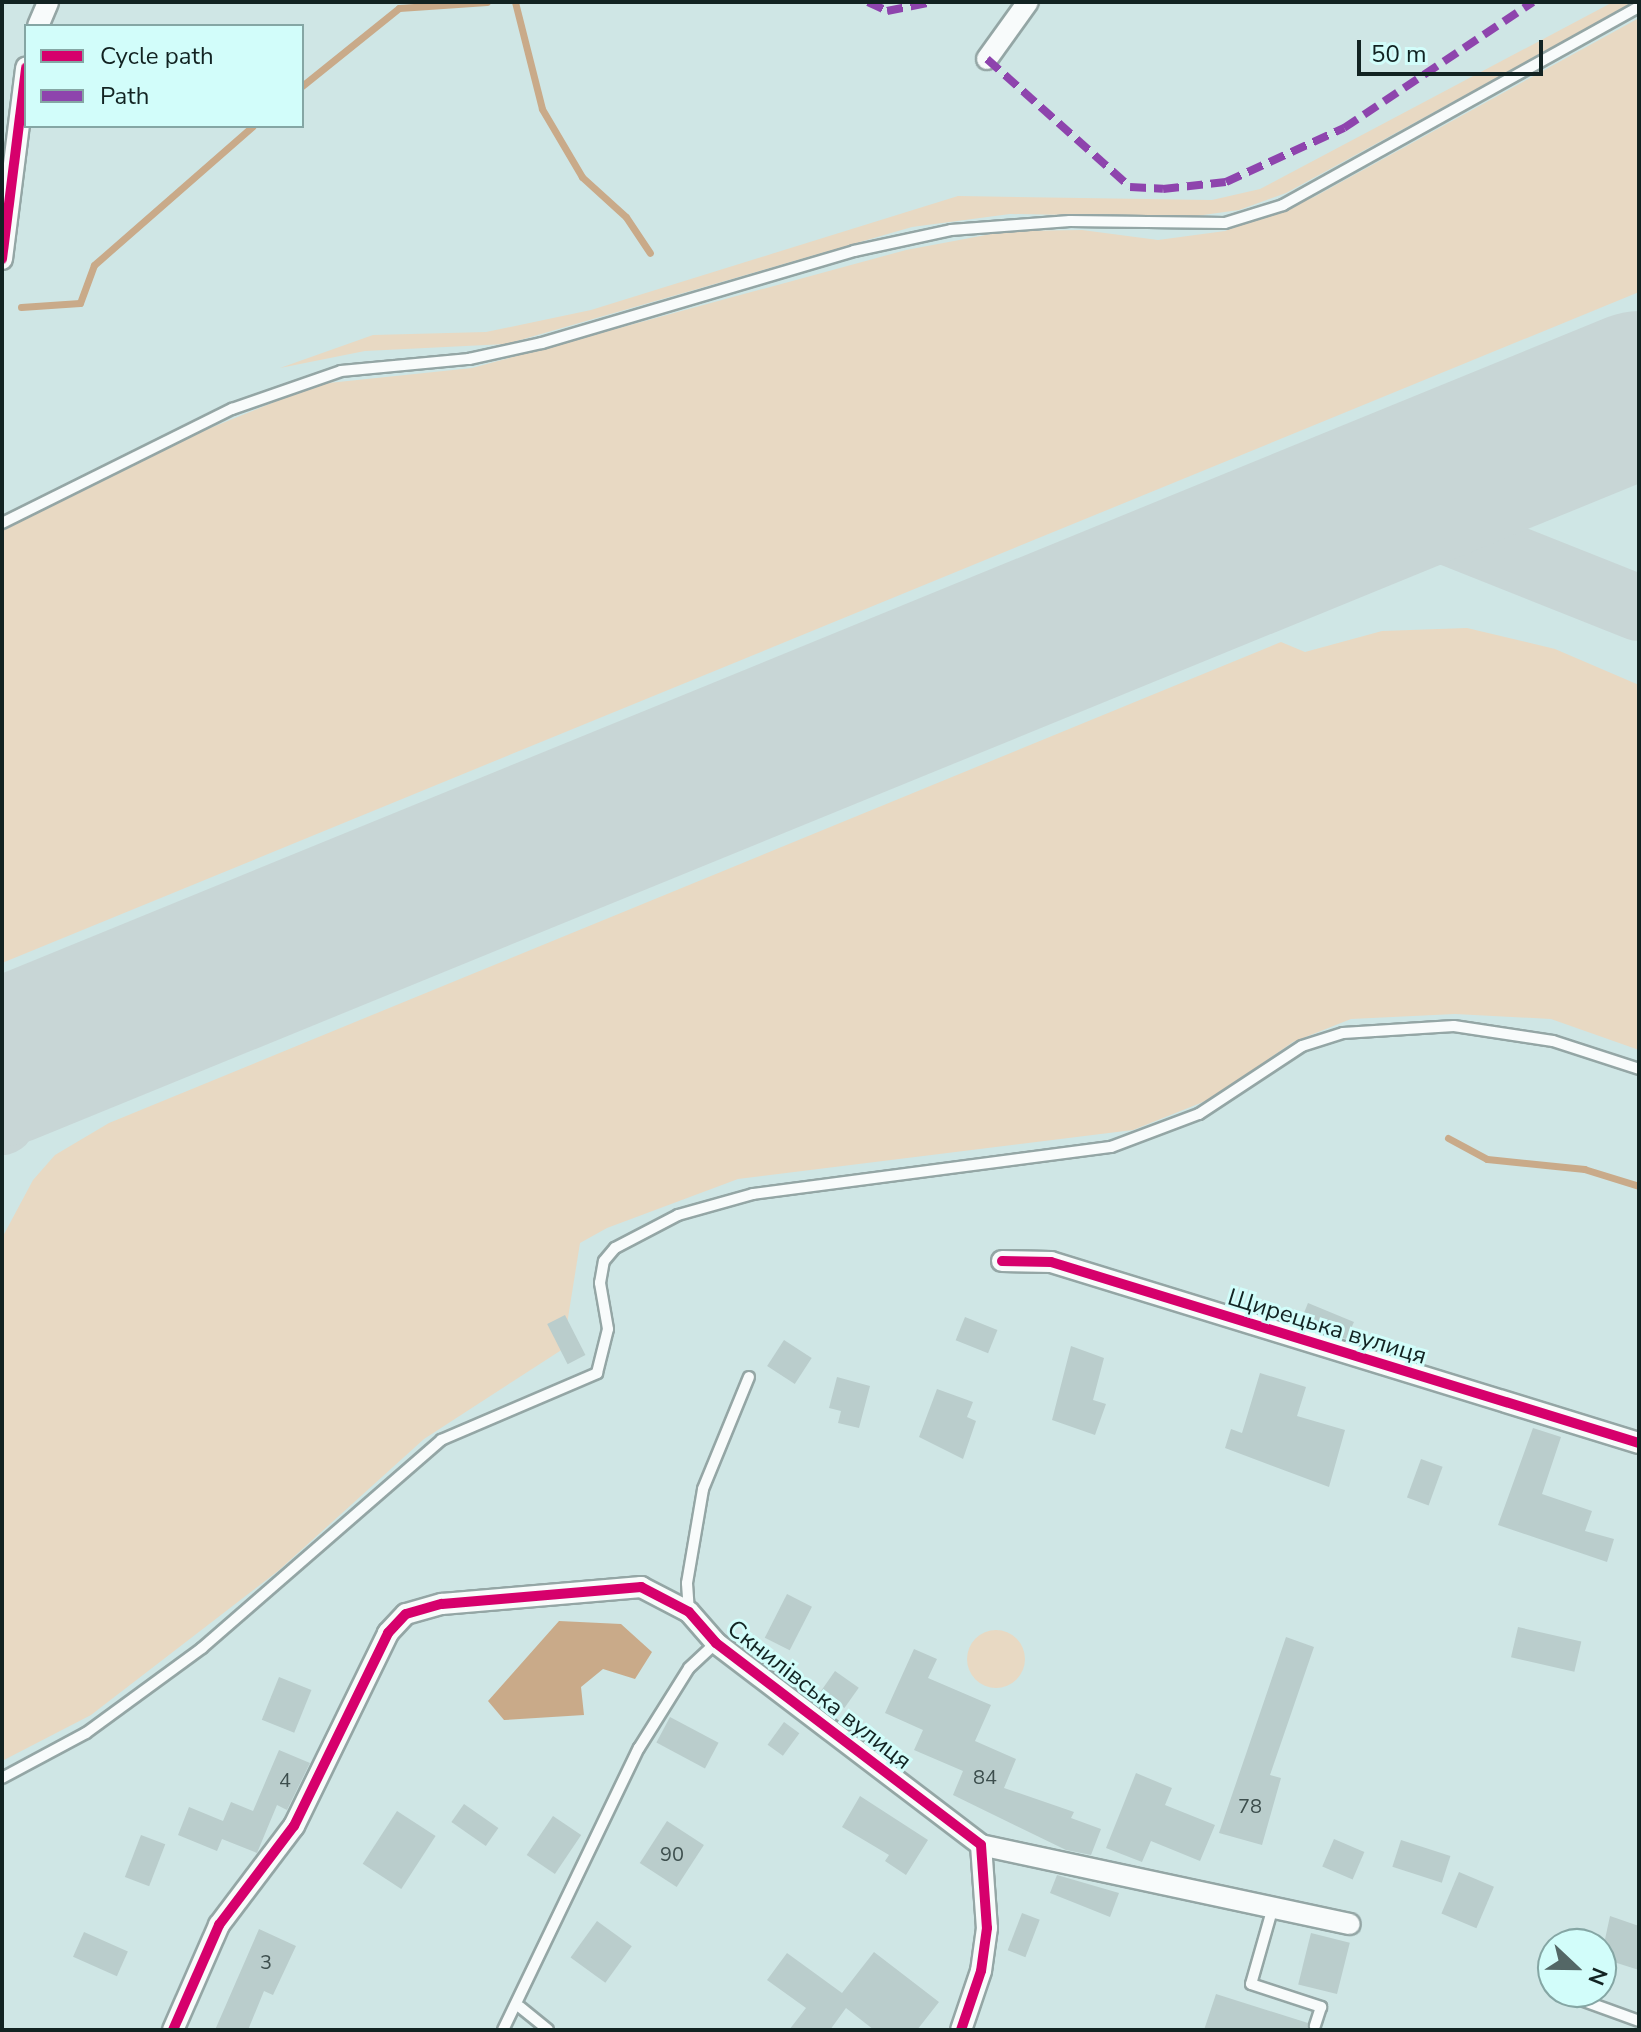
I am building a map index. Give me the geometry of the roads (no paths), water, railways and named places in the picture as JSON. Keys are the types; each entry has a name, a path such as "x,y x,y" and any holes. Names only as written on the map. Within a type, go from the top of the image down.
{"street":[{"path":"39,24 48,2"},
{"path":"987,59 1028,2"},
{"path":"2,259 24,83"},
{"name":"Щирецька вулиця","path":"1002,1261 1051,1262 1639,1443"},
{"name":"Скнилівська вулиця","path":"173,2030 219,1925 294,1826 388,1633 406,1614 442,1604 641,1587 689,1612 716,1643 981,1845 1350,1924"},
{"path":"961,2030 981,1971 987,1928 981,1845"}],"lane":[{"path":"2,523 232,409 341,371 469,359 542,343 854,251 951,230 1070,221 1225,223 1283,205 1639,7"},
{"path":"2,1778 86,1733 202,1648 441,1440 597,1373 608,1329 600,1283 604,1261 615,1248 678,1215 753,1194 1111,1147 1199,1114 1302,1046 1343,1033 1454,1026 1553,1041 1639,1069"},
{"path":"689,1612 687,1583 703,1489 749,1377"},
{"path":"503,2030 520,2007 639,1748 679,1681 716,1643"},
{"path":"1273,1907 1251,1984 1321,2007 1315,2026"},
{"path":"520,2007 548,2030"},
{"path":"1603,2008 1639,2021"}],"waterway":[{"path":"304,84 399,8 487,2"},
{"path":"515,2 542,109 582,177 626,217 650,253"},
{"path":"21,307 80,303 94,265 251,128"},
{"path":"1448,1138 1487,1159 1584,1169 1639,1186"}]}
